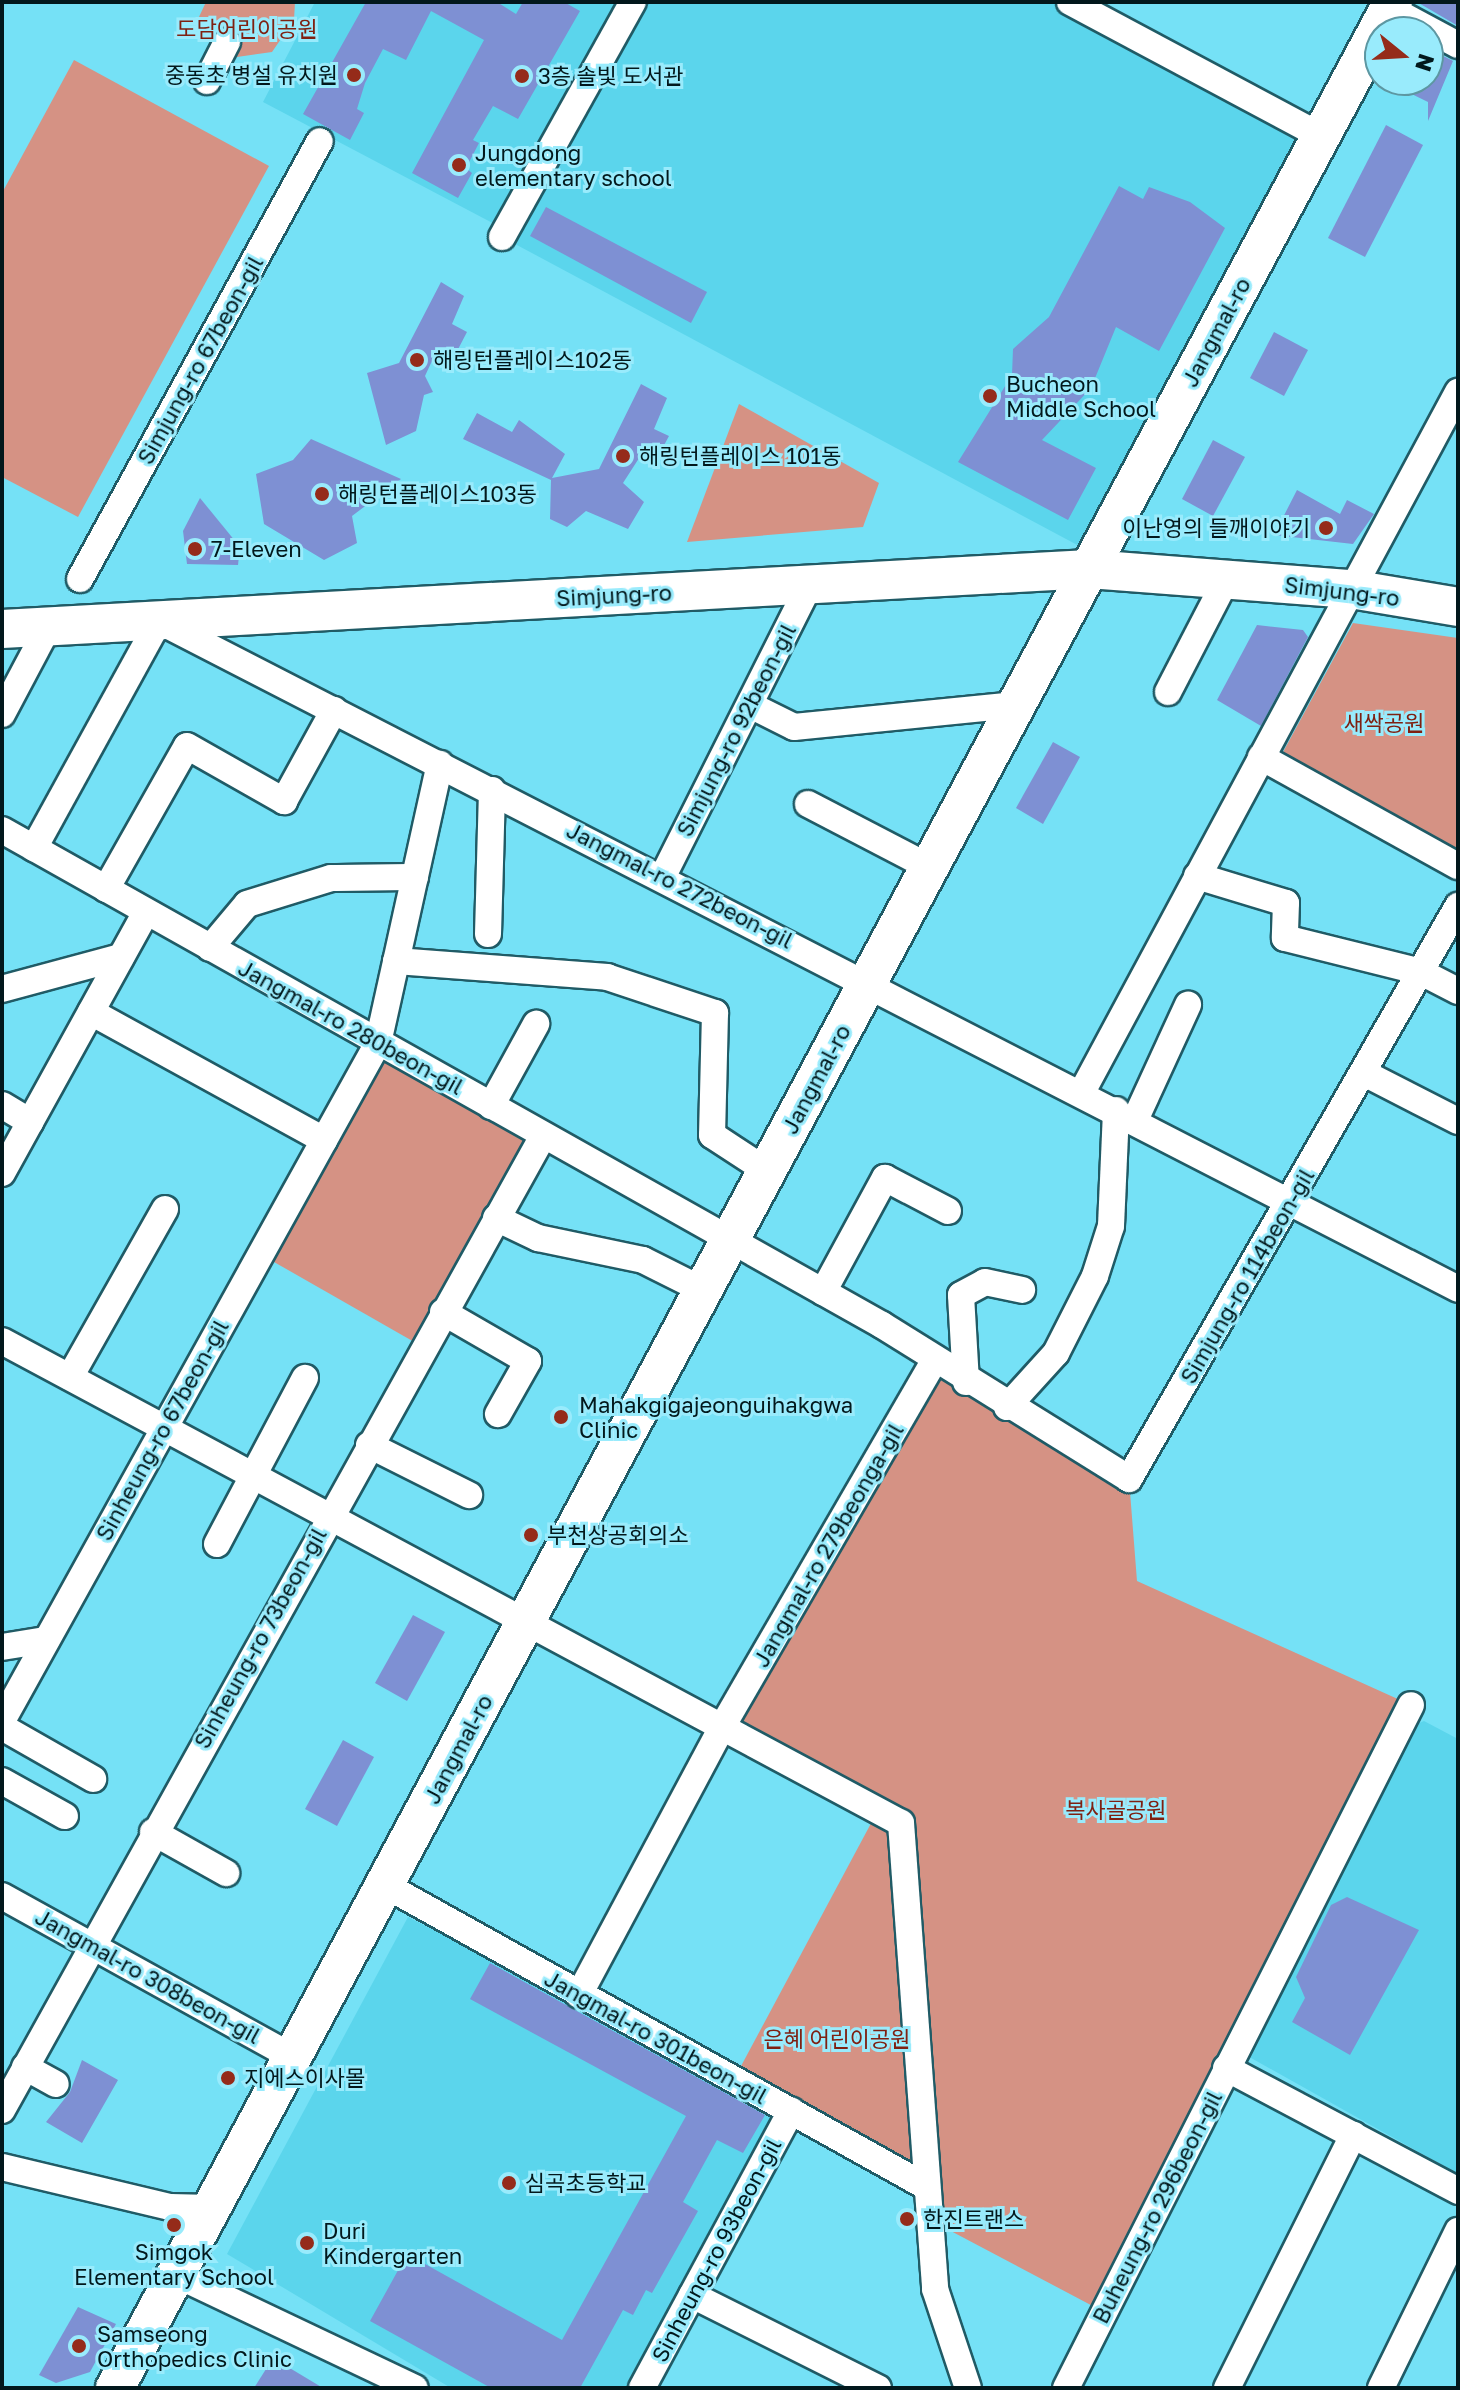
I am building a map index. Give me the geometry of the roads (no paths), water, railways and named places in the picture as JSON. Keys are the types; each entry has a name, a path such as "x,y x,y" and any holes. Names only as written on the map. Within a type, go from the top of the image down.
{"street":[{"path":"502,237 633,2"},
{"path":"1070,2 1321,136"},
{"path":"1391,5 1458,45"},
{"name":"Jangmal-ro","path":"115,2388 1391,5"},
{"path":"207,81 227,42"},
{"name":"Simjung-ro 67beon-gil","path":"80,579 320,141"},
{"path":"1082,1092 1458,392"},
{"name":"Simjung-ro","path":"2,629 1089,569 1351,589 1458,607"},
{"path":"1168,692 1226,580"},
{"name":"Simjung-ro 92beon-gil","path":"663,876 810,584"},
{"path":"34,848 159,621"},
{"name":"Jangmal-ro 272beon-gil","path":"159,621 869,981 1458,1289"},
{"path":"2,714 48,627"},
{"path":"750,705 794,727 1016,705"},
{"path":"106,889 187,746 284,801 334,710"},
{"path":"1261,757 1458,866"},
{"name":"Sinheung-ro 67beon-gil","path":"2,1721 378,1043 440,764"},
{"path":"488,934 492,790"},
{"path":"808,804 929,867"},
{"name":"Jangmal-ro 280beon-gil","path":"2,830 823,1292 933,1363 1129,1479"},
{"path":"1197,876 1286,903 1285,938 1421,972 1458,991"},
{"name":"Jangmal-ro 280beon-gil","path":"210,948 247,904 331,878 415,877"},
{"name":"Simjung-ro 114beon-gil","path":"1129,1479 1291,1202 1458,906"},
{"path":"2,1173 146,912"},
{"path":"2,989 121,957"},
{"path":"396,961 607,977 715,1013 712,1135 767,1171"},
{"path":"1007,1407 1056,1353 1095,1276 1111,1226 1125,1115 1188,1005"},
{"path":"91,1012 324,1140"},
{"path":"491,1106 536,1024"},
{"path":"1364,1073 1458,1121"},
{"path":"2,1105 30,1122"},
{"name":"Sinheung-ro 73beon-gil","path":"2,2110 328,1516 543,1136"},
{"path":"823,1292 885,1178 948,1211"},
{"path":"70,1377 165,1209"},
{"path":"496,1218 538,1238 643,1260 703,1290"},
{"path":"966,1382 961,1295 985,1282 1022,1290"},
{"path":"443,1312 528,1361 498,1414"},
{"path":"2,1341 901,1823 935,2289 968,2388"},
{"name":"Jangmal-ro 279beonga-gil","path":"579,1995 722,1727 933,1363"},
{"path":"217,1544 305,1378"},
{"path":"369,1445 469,1495"},
{"path":"2,1647 46,1640"},
{"path":"1226,2068 1411,1705"},
{"path":"2,1727 93,1779"},
{"path":"2,1781 65,1816"},
{"path":"153,1832 226,1873"},
{"name":"Jangmal-ro 301beon-gil","path":"385,1885 927,2187"},
{"name":"Jangmal-ro 308beon-gil","path":"2,1896 293,2057"},
{"path":"25,2067 56,2084"},
{"name":"Buheung-ro 296beon-gil","path":"1066,2388 1226,2068 1458,2191"},
{"name":"Sinheung-ro 93beon-gil","path":"642,2388 791,2111"},
{"path":"1227,2388 1353,2135"},
{"path":"2,2167 170,2207 212,2208"},
{"path":"1381,2388 1458,2231"},
{"path":"177,2275 415,2388"},
{"path":"692,2295 851,2382 878,2388"}],"place":[{"name":"중동초 병설 유치원","path":"354,75"},
{"name":"3층 솔빛 도서관","path":"522,76"},
{"name":"Jungdong elementary school","path":"459,165"},
{"name":"해링턴플레이스102동","path":"417,360"},
{"name":"Bucheon Middle School","path":"990,396"},
{"name":"해링턴플레이스 101동","path":"623,456"},
{"name":"해링턴플레이스103동","path":"322,494"},
{"name":"이난영의 들깨이야기","path":"1326,528"},
{"name":"7-Eleven","path":"195,549"},
{"name":"Mahakgigajeonguihakgwa Clinic","path":"561,1417"},
{"name":"부천상공회의소","path":"531,1535"},
{"name":"지에스이사몰","path":"228,2078"},
{"name":"심곡초등학교","path":"509,2183"},
{"name":"한진트랜스","path":"907,2219"},
{"name":"Simgok Elementary School","path":"174,2225"},
{"name":"Duri Kindergarten","path":"307,2243"},
{"name":"Samseong Orthopedics Clinic","path":"79,2346"}],"park label":[{"name":"도담어린이공원","path":"247,29"},
{"name":"새싹공원","path":"1384,723"},
{"name":"복사골공원","path":"1116,1810"},
{"name":"은혜 어린이공원","path":"837,2039"}]}
